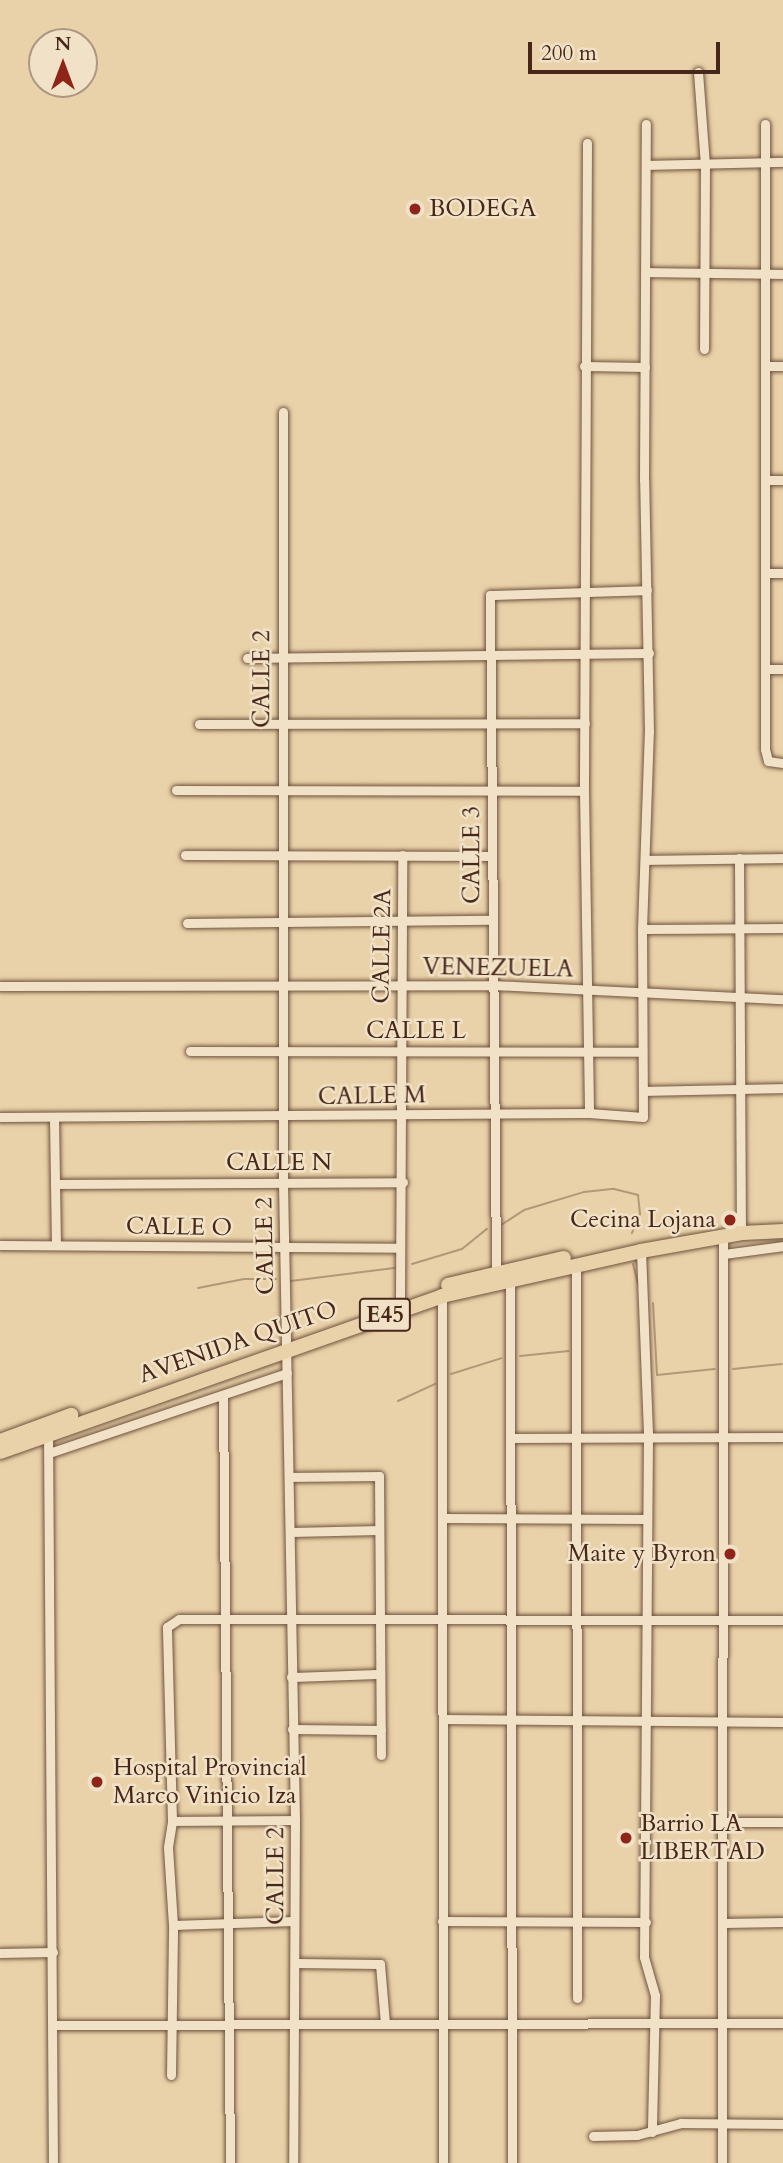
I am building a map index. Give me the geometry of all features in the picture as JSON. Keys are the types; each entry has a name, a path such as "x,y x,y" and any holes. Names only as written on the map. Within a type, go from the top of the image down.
{"highway":[{"name":"AVENIDA QUITO","path":"0,1452 400,1300 496,1271 741,1225 783,1223"},
{"name":"AVENIDA QUITO","path":"0,1441 286,1344 442,1296 641,1251 723,1236 783,1231"}],"street":[{"path":"698,72 705,165 704,349"},
{"path":"646,124 648,165 645,367 649,653 642,929 642,1052 645,1091 783,1088"},
{"path":"765,124 765,756 772,763 783,763"},
{"path":"587,143 584,791 589,1113"},
{"path":"648,165 783,162"},
{"path":"646,272 783,274"},
{"path":"584,366 645,367"},
{"path":"765,366 783,366"},
{"name":"CALLE 2","path":"283,412 281,854 284,1247 295,1820 293,2163"},
{"path":"766,480 783,480"},
{"path":"766,573 783,573"},
{"name":"CALLE 3","path":"496,1271 490,595 647,590"},
{"path":"247,658 586,656 649,653"},
{"path":"767,669 783,669"},
{"path":"199,724 585,723"},
{"path":"176,790 281,787 584,791"},
{"path":"185,855 492,856"},
{"name":"CALLE 2A","path":"400,1300 403,1182 400,1051 402,855"},
{"path":"739,858 738,1089 741,1225"},
{"path":"645,860 783,858"},
{"path":"187,923 491,920"},
{"path":"642,929 783,928"},
{"name":"VENEZUELA","path":"0,986 494,985 587,989 643,995 783,999"},
{"name":"CALLE L","path":"190,1051 642,1052"},
{"name":"CALLE M","path":"0,1117 589,1113 643,1117 645,1091"},
{"path":"54,1118 56,1244"},
{"name":"CALLE N","path":"55,1184 155,1181 403,1182"},
{"path":"722,2163 720,2022 723,1923 719,1622 724,1438 723,1236"},
{"name":"CALLE O","path":"0,1245 400,1248"},
{"path":"724,1254 783,1245"},
{"path":"641,1251 648,1437 644,1957 655,1995 652,2132"},
{"path":"576,1265 579,1437 577,1998"},
{"path":"510,1280 509,1922 513,2021 512,2163"},
{"path":"442,1296 440,1619 443,1719 443,2163"},
{"path":"49,1453 287,1373"},
{"path":"222,1395 230,2163"},
{"path":"48,1434 53,2163"},
{"path":"511,1437 783,1437"},
{"path":"289,1477 379,1476 381,1755"},
{"path":"442,1518 647,1519"},
{"path":"290,1532 379,1530"},
{"path":"171,2075 173,1925 168,1847 172,1821 167,1627 179,1619 577,1619 719,1622 783,1620"},
{"path":"291,1677 379,1674"},
{"path":"443,1719 783,1722"},
{"path":"292,1729 381,1730"},
{"path":"172,1821 295,1820"},
{"path":"721,1822 783,1822"},
{"path":"173,1925 295,1921"},
{"path":"442,1921 646,1922"},
{"path":"723,1923 783,1922"},
{"path":"0,1953 53,1952"},
{"path":"295,1963 380,1964 385,2024"},
{"path":"53,2025 293,2026 442,2021 783,2023"},
{"path":"593,2136 652,2132 681,2123 783,2124"}],"waterway":[{"path":"501,1225 524,1210 584,1192 614,1189 638,1195 640,1214 632,1233"},
{"path":"412,1264 462,1249 487,1229"},
{"path":"633,1264 638,1284"},
{"path":"291,1281 394,1268"},
{"path":"198,1288 244,1279 276,1279"},
{"path":"653,1303 657,1375 715,1369"},
{"path":"520,1356 569,1351"},
{"path":"451,1374 502,1358"},
{"path":"733,1369 782,1364"},
{"path":"398,1401 435,1384"}],"place":[{"name":"BODEGA","path":"415,209"},
{"name":"Cecina Lojana","path":"730,1220"},
{"name":"Maite y Byron","path":"730,1554"},
{"name":"Hospital Provincial Marco Vinicio Iza","path":"97,1782"},
{"name":"Barrio LA LIBERTAD","path":"626,1838"}]}
